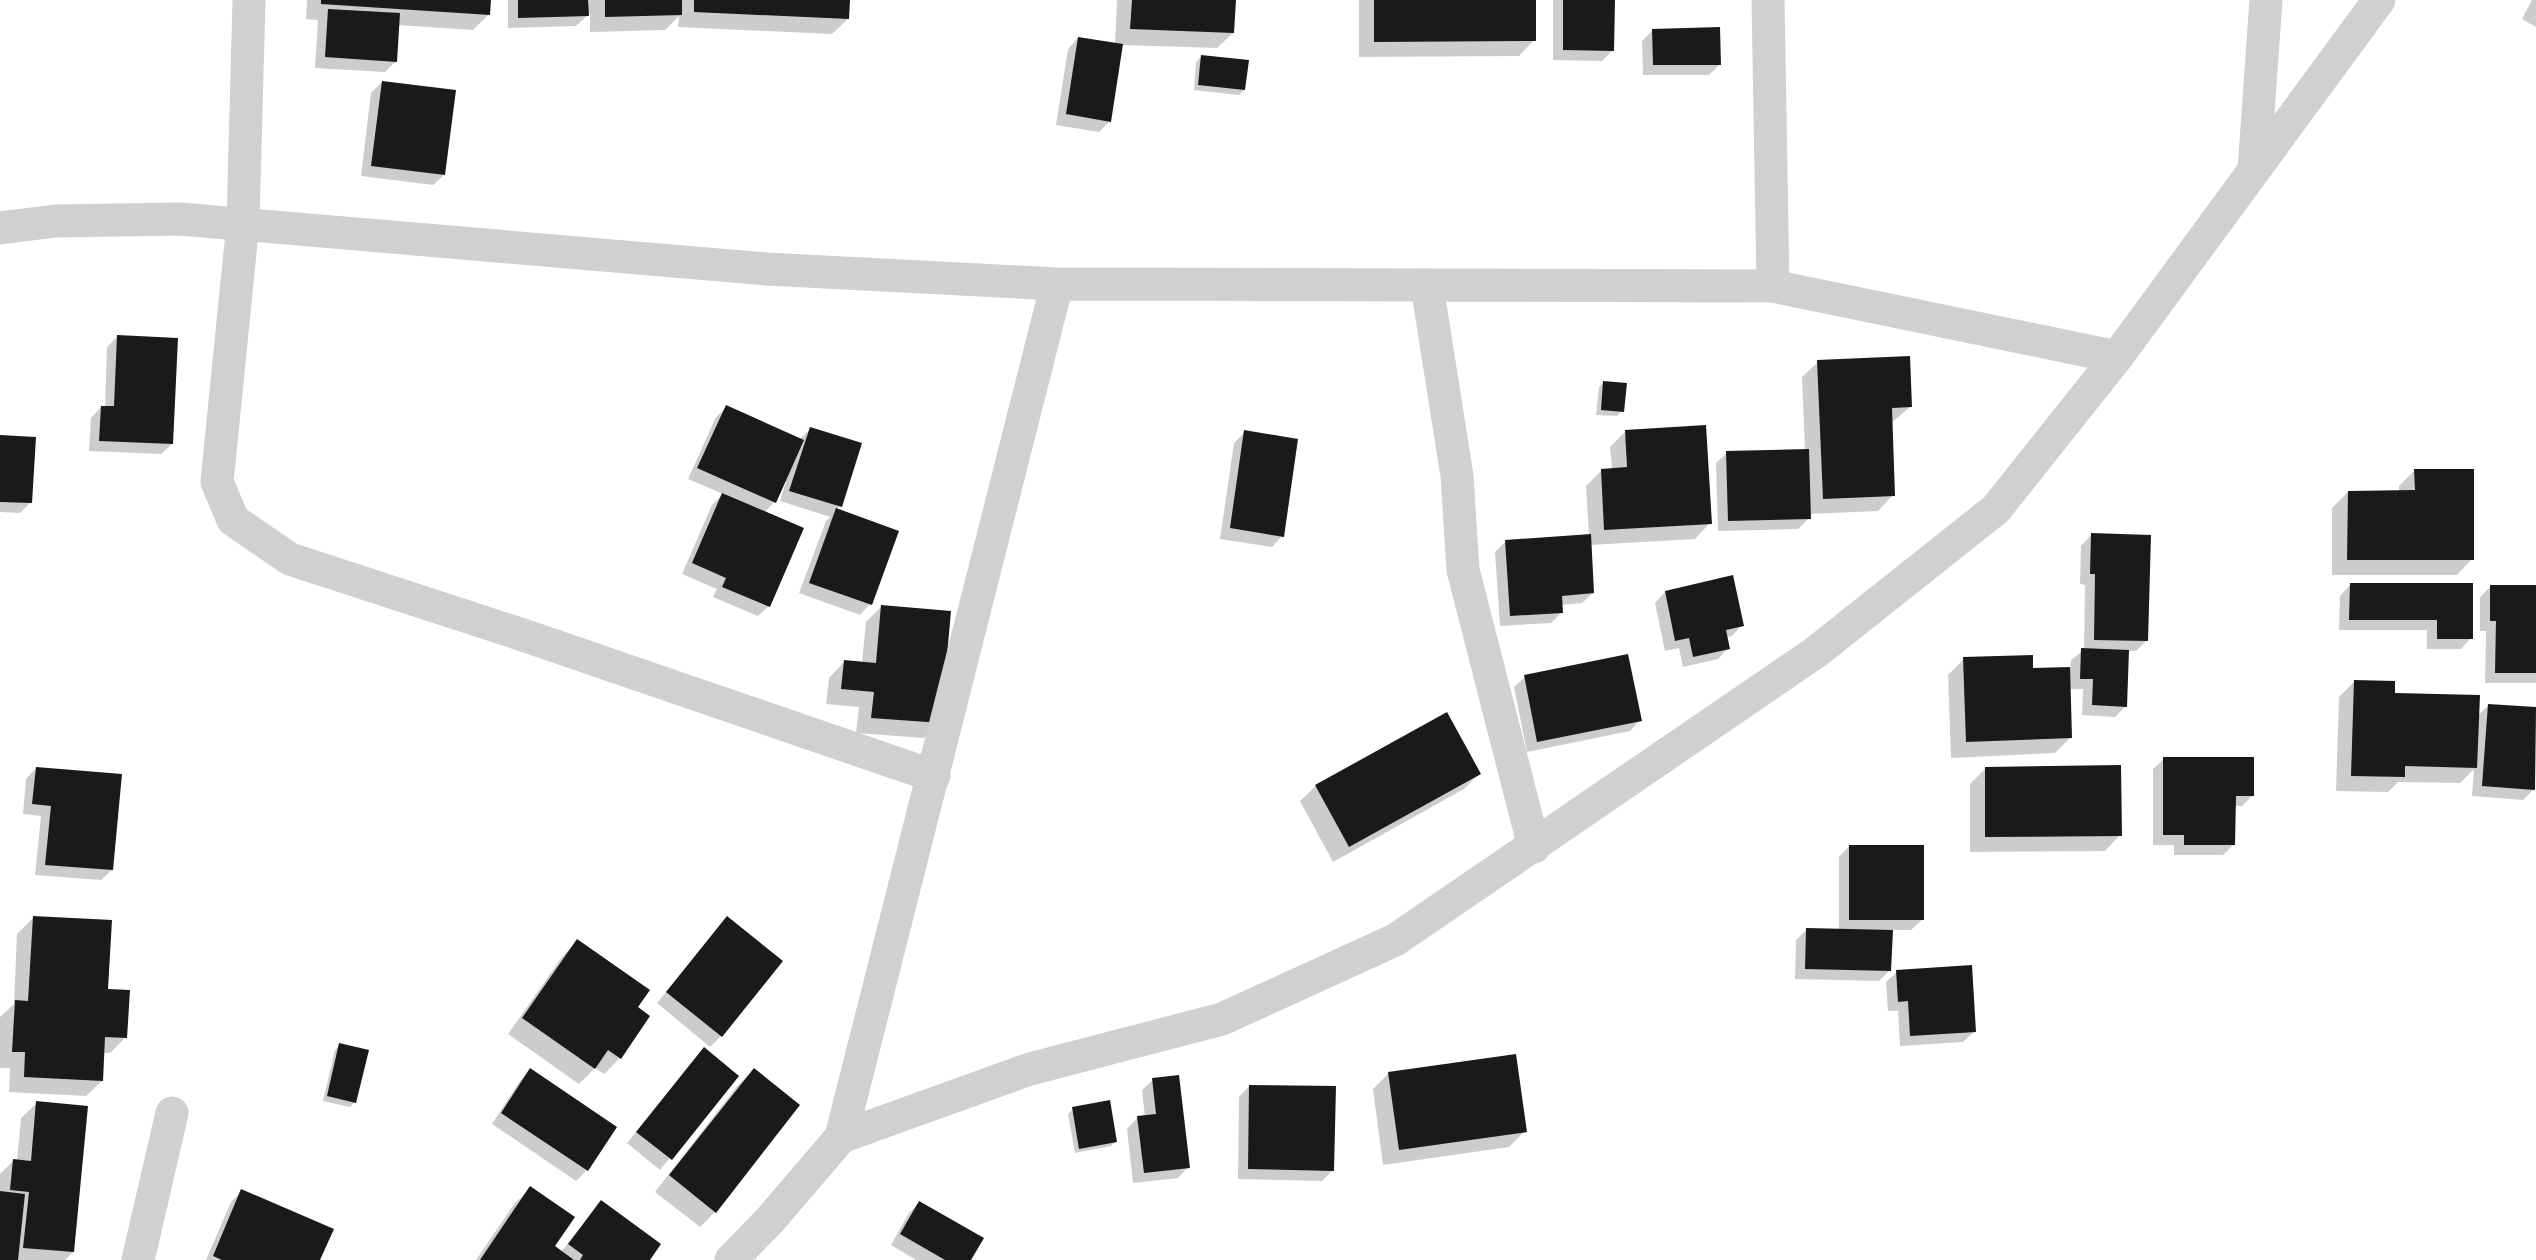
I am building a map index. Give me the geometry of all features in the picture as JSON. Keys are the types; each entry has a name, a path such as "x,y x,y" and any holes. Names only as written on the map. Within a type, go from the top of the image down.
{"street":[{"path":"249,0 243,222 217,482 233,520 290,559 523,635 934,776"},
{"path":"1768,0 1773,286"},
{"path":"2254,170 2266,0"},
{"path":"841,1137 1030,1069 1222,1019 1395,940 1816,652 1996,509 2117,357 2379,0"},
{"path":"0,228 56,221 180,219 243,222 767,269 1057,285 1773,286 2117,357"},
{"path":"731,1260 770,1220 841,1137 1057,285"},
{"path":"1427,286 1457,476 1463,570 1534,847"},
{"path":"138,1260 172,1113"}],"building":[{"path":"321,0 491,0 490,15 321,4"},
{"path":"518,0 588,0 589,16 518,18"},
{"path":"605,0 682,0 682,15 605,17"},
{"path":"694,0 850,0 849,19 694,12"},
{"path":"1132,0 1236,0 1234,33 1130,29"},
{"path":"1374,0 1536,0 1536,41 1374,42"},
{"path":"1563,0 1615,0 1614,51 1563,50"},
{"path":"328,9 400,13 397,62 325,57"},
{"path":"1720,27 1721,65 1653,65 1652,29"},
{"path":"1078,37 1123,44 1111,122 1066,114"},
{"path":"1201,55 1249,60 1245,90 1198,85"},
{"path":"382,81 456,90 445,175 371,166"},
{"path":"117,335 178,338 173,444 99,441 101,406 114,406"},
{"path":"1910,356 1912,407 1892,408 1895,496 1823,499 1817,360"},
{"path":"1603,381 1627,383 1624,412 1601,410"},
{"path":"726,405 804,440 776,503 697,468"},
{"path":"1706,425 1712,524 1604,530 1601,469 1627,467 1625,430"},
{"path":"810,427 862,443 842,507 789,491"},
{"path":"1244,430 1298,439 1284,537 1230,528"},
{"path":"0,435 36,437 32,503 0,502"},
{"path":"1809,449 1811,519 1728,521 1726,451"},
{"path":"2414,469 2474,469 2474,560 2347,560 2348,491 2415,490"},
{"path":"722,493 804,528 770,607 722,587 726,578 692,563"},
{"path":"836,508 899,531 872,605 809,583"},
{"path":"2091,533 2151,535 2148,641 2094,640 2095,574 2090,574"},
{"path":"1591,534 1594,593 1562,596 1563,613 1510,616 1505,540"},
{"path":"1733,575 1744,626 1726,630 1730,649 1693,657 1689,638 1675,641 1665,591"},
{"path":"2350,583 2473,583 2473,639 2437,639 2437,620 2349,620"},
{"path":"2490,585 2536,585 2536,673 2495,673 2496,621 2490,621"},
{"path":"881,605 951,611 941,723 871,718 874,692 841,689 844,660 876,663"},
{"path":"2081,648 2129,650 2127,707 2092,705 2093,679 2080,679"},
{"path":"1628,654 1642,721 1537,742 1524,675"},
{"path":"2033,655 2033,668 2070,667 2072,738 1966,742 1963,657"},
{"path":"2354,680 2395,681 2395,693 2480,695 2477,768 2405,766 2405,777 2351,776"},
{"path":"2488,704 2536,707 2535,790 2482,786"},
{"path":"1447,712 1481,774 1349,847 1315,785"},
{"path":"2163,757 2254,757 2254,796 2236,796 2235,845 2184,845 2184,835 2163,835"},
{"path":"2121,765 2122,836 1985,837 1985,767"},
{"path":"36,767 122,774 113,870 45,865 51,806 32,804"},
{"path":"1849,845 1924,845 1924,920 1849,920"},
{"path":"33,916 112,920 108,989 130,990 127,1038 105,1037 103,1081 24,1077 25,1052 12,1052 15,1000 28,1001"},
{"path":"727,916 783,961 722,1037 666,992"},
{"path":"1806,928 1893,930 1891,971 1805,969"},
{"path":"577,939 650,990 638,1007 650,1016 621,1059 608,1050 595,1069 522,1018"},
{"path":"1972,965 1976,1032 1910,1036 1908,1001 1898,1002 1896,970"},
{"path":"339,1043 369,1050 356,1103 327,1096"},
{"path":"704,1047 739,1076 672,1160 636,1132"},
{"path":"1516,1054 1527,1132 1399,1150 1388,1072"},
{"path":"530,1068 617,1127 588,1171 501,1113"},
{"path":"754,1068 800,1105 716,1213 669,1175"},
{"path":"1179,1075 1190,1168 1144,1173 1137,1116 1156,1114 1152,1078"},
{"path":"1249,1085 1336,1086 1334,1171 1248,1169"},
{"path":"1110,1100 1117,1142 1079,1149 1072,1107"},
{"path":"36,1101 88,1106 74,1252 23,1248 29,1192 10,1190 13,1159 31,1161"},
{"path":"530,1186 575,1217 555,1246 574,1260 480,1260"},
{"path":"241,1189 334,1229 320,1260 222,1260 213,1256"},
{"path":"0,1191 25,1194 18,1260 0,1260"},
{"path":"601,1200 661,1244 650,1260 580,1260 583,1255 568,1244"},
{"path":"919,1201 984,1238 971,1260 945,1260 900,1234"}]}
